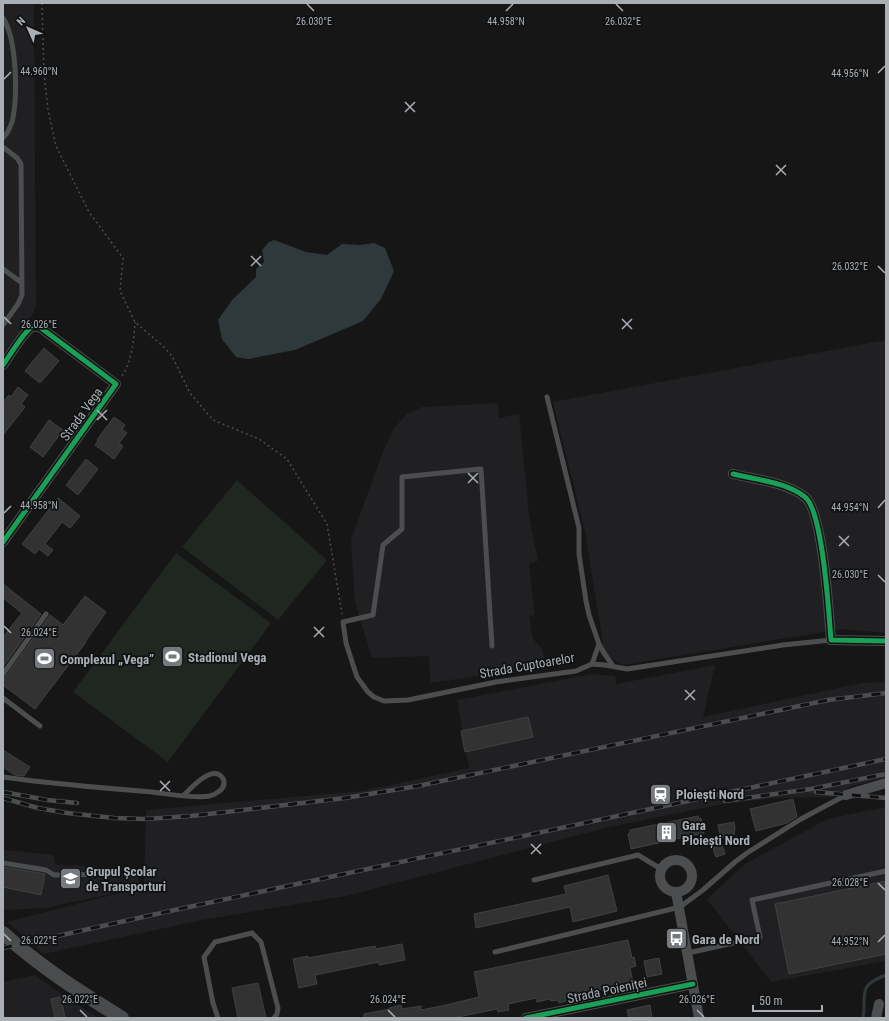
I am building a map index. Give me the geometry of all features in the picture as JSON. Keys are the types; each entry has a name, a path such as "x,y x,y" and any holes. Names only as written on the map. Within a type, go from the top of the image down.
{"main road":[{"path":"3,933 53,974 122,1018"}],"street":[{"name":"Strada Vega","path":"3,365 30,329 37,326 116,384 7,527 3,542"},
{"path":"734,474 775,483 795,491 807,498 814,513 825,568 831,640"},
{"name":"Strada Cuptoarelor","path":"831,640 886,641"},
{"path":"846,794 886,783"},
{"path":"673,860 684,862 691,870 692,880 686,889 676,892 667,890 661,883 661,869 668,862 673,860"},
{"path":"676,892 700,1018"},
{"name":"Strada Poieniței","path":"526,1018 694,984"},
{"path":"876,1018 880,1004"}],"lane":[{"path":"3,18 10,32 15,66 15,98 12,122 3,138"},
{"path":"3,147 17,158 21,164 22,283 22,295 18,304 3,325"},
{"path":"3,269 22,283"},
{"path":"547,397 579,528 579,554 589,615 599,644 614,666"},
{"path":"343,622 373,615 383,545 402,529 402,477 481,470 492,646"},
{"path":"3,674 46,614"},
{"name":"Strada Cuptoarelor","path":"343,622 346,643 358,677 368,692 374,697 384,701 408,700 496,682 576,671 592,664 614,666 621,669 637,668 783,645 831,640"},
{"path":"592,664 599,644"},
{"path":"3,698 40,726"},
{"path":"3,778 51,784 184,795 209,796 215,794 224,786 224,782 219,774 209,774 184,795"},
{"path":"495,952 680,907 703,890 746,853 800,819 846,794"},
{"path":"534,880 638,856 661,869"},
{"path":"3,862 46,870 54,875 111,874"},
{"path":"688,953 760,937 752,900 886,871"},
{"path":"218,1018 213,1002 204,957 215,942 252,933 261,942 278,1008 277,1014 274,1018"}],"path":[{"path":"42,3 44,74 47,103 56,146 89,212 123,258 120,291 134,322 165,348 172,356 190,393 213,420 259,439 287,459 327,524 343,622"},
{"path":"116,384 126,370 132,351 134,322"}],"shaded area":[{"path":"3,3 34,3 36,305 34,312 3,354"},
{"path":"274,240 306,252 327,255 342,244 360,245 374,243 385,248 394,271 381,299 363,321 295,350 248,359 236,357 222,339 218,320 232,300 256,277 256,269 264,262 262,250 269,242"},
{"path":"886,340 886,633 842,629 622,665 612,659 604,650 585,532 553,402"},
{"path":"498,403 499,418 519,414 529,515 538,561 529,564 535,615 529,616 533,639 543,650 545,666 430,683 429,656 372,658 355,602 351,539 384,449 395,427 407,414 422,407"},
{"path":"237,480 327,560 278,620 182,547"},
{"name":"Stadionul Vega","path":"176,553 271,623 168,762 73,692"},
{"path":"715,665 703,717 862,683 886,682 886,778 852,786 832,797 778,798 728,803 609,827 346,896 202,920 44,954 7,922 139,888 45,908 3,910 3,850 52,855 54,857 54,862 57,865 137,868 140,888 144,887 146,810 363,791 469,768 457,700 592,674 615,676 616,684"},
{"path":"886,807 886,961 771,982 707,899 745,864 827,819"},
{"path":"35,975 70,1000 99,1018 3,1018 3,982"}],"building":[{"path":"44,348 59,361 40,383 25,371"},
{"path":"18,387 28,395 21,404 25,407 3,435 3,402 9,395 11,397"},
{"path":"114,417 125,425 122,429 127,433 119,443 123,446 114,459 95,445"},
{"path":"49,420 63,430 43,457 30,447"},
{"path":"86,459 98,469 78,495 66,485"},
{"path":"58,498 80,516 70,528 62,522 45,544 53,550 48,556 39,549 35,554 22,544"},
{"path":"3,584 41,614 3,667 3,637 22,613 3,598"},
{"name":"Complexul „Vega”","path":"85,596 106,612 86,642 35,709 3,685 3,678 6,676 50,615 63,625"},
{"path":"528,717 533,737 465,752 461,731"},
{"path":"3,750 30,767 24,776 15,775 3,767"},
{"path":"793,799 797,817 787,823 756,831 750,809"},
{"name":"Gara Ploiești Nord","path":"698,816 699,819 701,818 704,833 631,849 628,834 630,833 630,830"},
{"path":"734,822 734,835 721,838 718,825"},
{"path":"722,845 725,854 716,857 713,848"},
{"path":"3,867 45,874 41,895 3,887"},
{"path":"608,875 617,911 573,922 570,907 476,928 474,914 566,894 564,886"},
{"path":"886,881 886,954 789,974 775,904"},
{"path":"628,940 632,958 634,957 636,966 630,968 633,982 565,997 566,1001 559,1003 558,1000 551,1001 550,999 537,1002 536,998 508,1004 509,1010 498,1012 497,1009 453,1018 364,1018 364,1014 390,1009 389,1008 401,1005 402,1009 421,1006 421,1010 479,997 474,972"},
{"path":"402,944 405,960 379,965 379,962 315,975 317,984 299,988 293,959 308,956 308,958 375,946 376,949"},
{"path":"659,958 662,974 647,977 644,961"},
{"path":"258,983 266,1018 238,1018 232,988"},
{"path":"61,997 65,1018 55,1018 51,999"},
{"path":"650,1005 652,1018 629,1018 627,1010"}],"waterway":[{"path":"863,1018 864,997 867,987 870,983 886,975"}],"railway":[{"path":"3,798 38,808 67,813 114,818 145,819 191,816 345,798 418,786 828,700 886,693"},
{"path":"3,948 170,911 886,759"},
{"path":"725,801 811,789 886,774"},
{"path":"3,792 47,800 77,803"},
{"path":"816,792 886,798"}],"cycle path":[{"path":"3,365 29,329 35,326 41,328 116,384 3,542"},
{"path":"733,474 771,482 789,488 805,497 811,506 821,542 827,587 831,640 886,641"},
{"path":"526,1018 693,984"}],"place":[{"name":"Stadionul Vega","path":"172,657"},
{"name":"Complexul „Vega”","path":"44,659"},
{"name":"Ploiești Nord","path":"661,794"},
{"name":"Gara Ploiești Nord","path":"667,832"},
{"name":"Grupul Școlar de Transporturi","path":"71,878"},
{"name":"Gara de Nord","path":"677,939"}]}
